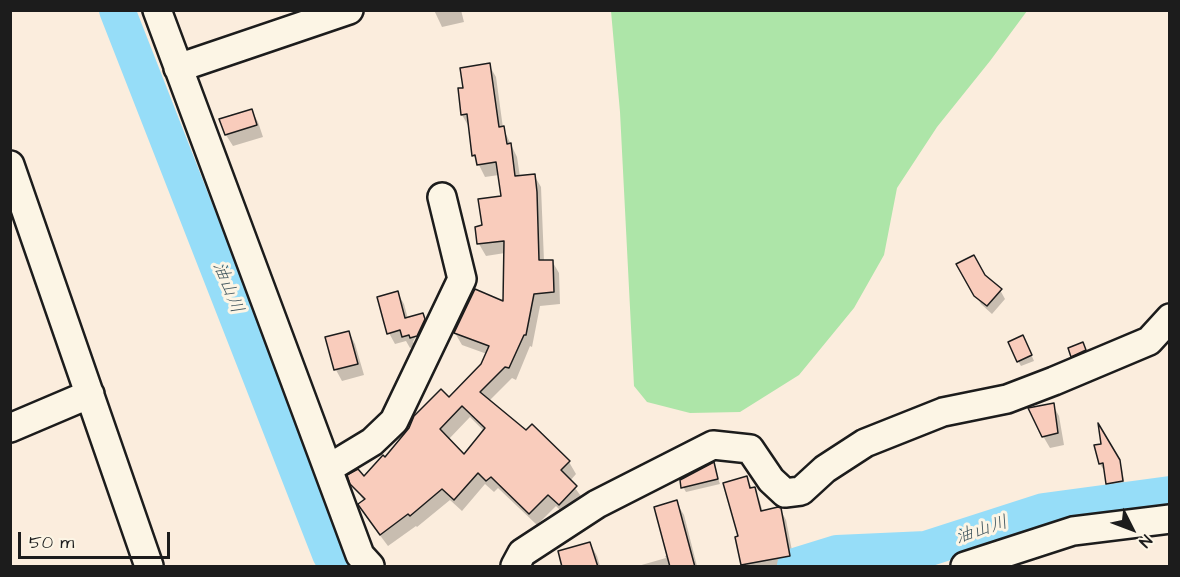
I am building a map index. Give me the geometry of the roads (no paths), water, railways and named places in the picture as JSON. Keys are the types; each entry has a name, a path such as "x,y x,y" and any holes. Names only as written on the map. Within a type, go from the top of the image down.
{"street":[{"path":"157,10 360,555 370,567"},
{"path":"178,68 349,10"},
{"path":"10,165 149,567"},
{"path":"329,468 372,442 394,421 462,279 442,197"},
{"path":"515,567 522,553 597,504 713,445 750,449 771,480 784,493 801,491 825,468 865,443 943,412 1007,399 1054,381 1149,341 1170,318"},
{"path":"10,428 90,394"},
{"path":"965,567 1073,531 1170,519"}],"waterway":[{"name":"油山川","path":"117,10 330,554 337,566"},
{"name":"油山川","path":"795,566 837,553 926,549 1044,511 1170,494"}]}
